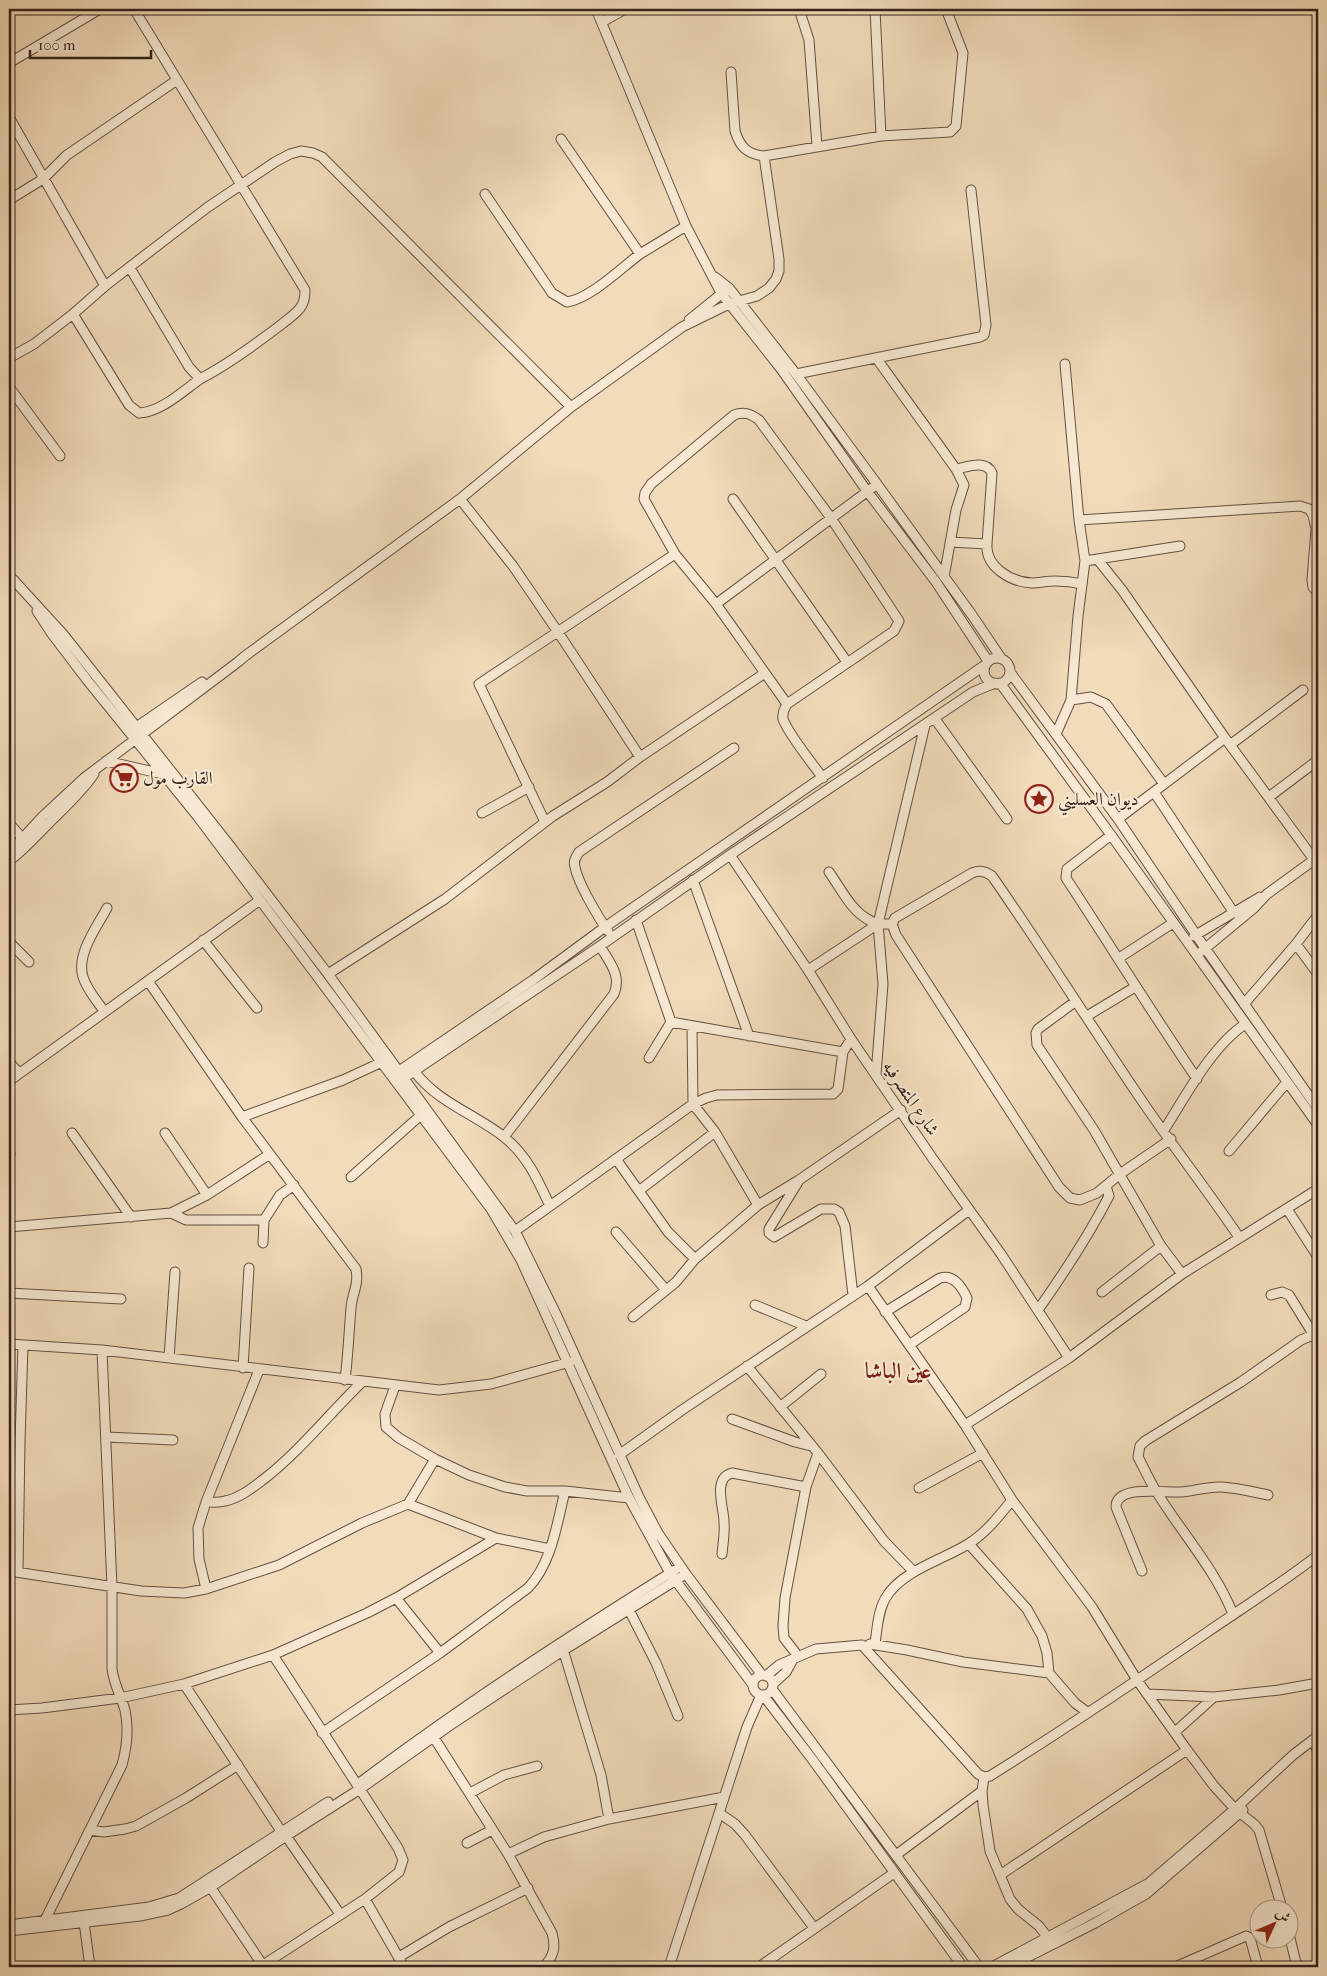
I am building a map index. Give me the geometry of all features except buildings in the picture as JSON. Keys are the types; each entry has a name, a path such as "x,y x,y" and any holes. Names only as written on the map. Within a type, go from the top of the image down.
{"street":[{"path":"9,64 100,9"},
{"path":"73,314 129,405 139,413 148,413 264,337 297,312 305,298 305,290 134,9"},
{"path":"596,9 686,226 712,274 725,291 739,300 796,374 944,576 1001,658 1008,664 1010,672 1118,819 1205,948 1318,1108"},
{"path":"602,22 625,9"},
{"path":"799,9 809,40 816,146"},
{"path":"876,9 880,136"},
{"path":"730,72 735,132 740,145 750,153 764,156 880,136 950,132 956,126 963,53 946,9"},
{"path":"9,200 43,179 67,155 177,80"},
{"path":"9,117 105,286"},
{"path":"561,139 640,254"},
{"path":"9,358 34,344 105,286 208,207 290,154 301,151 322,157 571,408"},
{"path":"9,853 74,786 96,770 135,734 236,659 245,656 460,499 571,408 682,327 729,304 757,296 769,288 779,271 764,156"},
{"path":"796,374 877,359 984,335 986,325 971,190"},
{"path":"485,194 552,293 567,302 575,301 587,294 640,254 686,226"},
{"path":"130,268 189,367 200,379"},
{"path":"725,291 729,304 781,370 867,491 954,606 986,663 984,669 986,678 997,683 1111,835 1318,1125"},
{"path":"682,327 693,315 725,291"},
{"path":"877,359 956,469 964,485 956,510 944,576"},
{"path":"1056,734 1071,700 1085,561 1079,520 1065,364"},
{"path":"9,387 60,456"},
{"path":"787,704 716,604 675,554 644,499 645,493 651,484 734,415 741,412 753,415 759,420 831,518 899,621 894,631 787,704 783,712 783,719 823,778"},
{"path":"956,469 986,465 992,473 986,552 990,560 1006,576 1031,583 1057,581 1082,584"},
{"path":"716,604 877,484"},
{"path":"460,499 513,566 640,757"},
{"path":"733,499 847,662"},
{"path":"1079,520 1300,506 1309,509 1316,523 1312,580 1313,587 1318,593"},
{"path":"950,542 987,544"},
{"path":"1085,561 1180,546"},
{"path":"545,822 479,684 675,554"},
{"path":"1098,560 1122,590 1228,742 1317,860 1267,894 1197,934 1187,942"},
{"path":"9,575 62,634 164,774 382,1062 398,1077 516,1231 650,1519 683,1570 764,1675 769,1677 773,1686 979,1967"},
{"path":"398,1077 606,928 992,658 1001,658"},
{"path":"398,1077 415,1072 730,855 973,692 1007,679 1010,672"},
{"path":"328,974 445,899 545,822 607,782 640,757 764,673"},
{"path":"1118,819 1164,784 1303,690"},
{"path":"1071,700 1091,698 1106,704 1164,784"},
{"path":"935,719 1007,819"},
{"path":"876,1075 883,984 878,924 925,725"},
{"path":"135,734 231,847 328,974 398,1077 421,1115 491,1209 543,1307 566,1363 630,1498 673,1577 758,1692 812,1759 963,1967"},
{"path":"612,938 587,896 575,867 575,859 579,852 734,748"},
{"path":"1269,797 1318,760"},
{"path":"106,761 164,774"},
{"path":"9,861 88,783 96,770"},
{"path":"482,812 529,787"},
{"path":"1154,792 1234,913"},
{"path":"9,823 22,838"},
{"path":"1111,835 1067,870 1065,873 1066,878 1119,958 1135,987 1197,1079"},
{"name":"شارع المتصرفيه","path":"730,855 876,1075 1001,1254 1069,1358"},
{"path":"1170,1140 1120,1174 1097,1193 1080,1200 1070,1198 1059,1187 896,935 892,924 895,918 972,873 978,871 987,872 992,876 1141,1098 1239,1237"},
{"path":"829,872 857,913 878,924 892,924"},
{"path":"693,880 749,1036"},
{"path":"1197,955 1254,908 1267,894"},
{"path":"9,1081 260,900"},
{"path":"104,1011 88,988 82,971 82,961 88,944 107,908"},
{"path":"1244,1004 1296,944 1318,915"},
{"path":"636,920 671,1022"},
{"path":"1119,958 1173,923"},
{"path":"808,970 878,924"},
{"path":"203,940 257,1008"},
{"path":"9,942 29,962"},
{"path":"1296,944 1318,974"},
{"path":"504,1137 614,994 617,987 617,976 600,946"},
{"path":"148,981 242,1117 356,1269 357,1283 351,1305 351,1328 345,1380"},
{"path":"1087,1016 1135,987"},
{"path":"1076,1001 1038,1029 1036,1033 1037,1045 1080,1108 1161,1246 1182,1274"},
{"path":"671,1022 843,1052"},
{"path":"648,1058 671,1022"},
{"path":"1164,1130 1197,1079 1227,1040 1245,1024"},
{"path":"692,1026 693,1104 715,1132 758,1206"},
{"path":"516,1231 693,1104 706,1098 717,1095 833,1094 838,1089 843,1052 852,1039"},
{"path":"9,1062 19,1073"},
{"path":"242,1117 343,1080 382,1062"},
{"path":"415,1072 430,1090 504,1137 534,1172 550,1206"},
{"path":"1229,1151 1287,1082"},
{"path":"633,1317 684,1274 695,1259 758,1206 901,1110"},
{"path":"351,1177 421,1115"},
{"path":"640,1190 715,1132"},
{"path":"72,1133 131,1217"},
{"path":"165,1133 207,1195"},
{"path":"9,1227 171,1214 207,1195 270,1154"},
{"path":"616,1159 640,1190 668,1232 695,1259"},
{"path":"799,1180 769,1228 769,1232 774,1237 821,1209 834,1209 840,1212 845,1226 853,1295"},
{"path":"263,1243 264,1220 280,1195 294,1185"},
{"path":"1038,1310 1068,1269 1092,1230 1109,1196 1106,1186"},
{"path":"965,1425 1069,1358 1182,1274 1318,1189"},
{"path":"1287,1209 1318,1256"},
{"path":"619,1455 747,1366 868,1286 969,1210"},
{"path":"171,1214 186,1220 264,1220"},
{"path":"616,1232 666,1290"},
{"path":"1102,1292 1161,1246"},
{"path":"243,1368 249,1268"},
{"path":"169,1358 175,1272"},
{"path":"886,1312 946,1276 951,1278 962,1289 967,1298 965,1307 909,1345"},
{"path":"868,1286 965,1425 1012,1500 1092,1607 1138,1680 1187,1750 1214,1786 1237,1811 1259,1830 1279,1898"},
{"path":"1233,1614 1228,1601 1156,1490 1138,1457 1140,1446 1145,1441 1241,1382 1300,1340 1316,1339 1290,1295 1286,1292 1272,1294"},
{"path":"9,1293 121,1299"},
{"path":"755,1305 806,1326"},
{"path":"9,1344 102,1350 432,1390 491,1384 576,1360"},
{"path":"23,1345 14,1571 167,1594 206,1589 279,1565 362,1523 408,1504 435,1459"},
{"path":"42,1924 122,1765 126,1750 126,1720 114,1682 112,1669 112,1587 102,1350"},
{"path":"747,1366 818,1453 884,1540 914,1572"},
{"path":"206,1589 198,1544 198,1528 206,1502 259,1370"},
{"path":"780,1407 821,1374"},
{"path":"206,1502 226,1501 249,1490 290,1458 312,1436 338,1405 362,1382"},
{"path":"395,1386 385,1414 386,1427 399,1438 435,1459 469,1475 516,1489 532,1492 565,1491 630,1498"},
{"path":"732,1419 811,1446"},
{"path":"106,1436 173,1440"},
{"path":"795,1658 784,1638 785,1598 806,1487 818,1453"},
{"path":"919,1488 983,1453"},
{"path":"722,1554 724,1523 721,1484 724,1478 732,1473 806,1487"},
{"path":"1142,1571 1116,1507 1116,1502 1121,1496 1156,1490 1181,1492 1218,1487 1268,1495"},
{"path":"322,1733 440,1653 528,1588 539,1575 550,1549 565,1491"},
{"path":"875,1644 884,1599 892,1589 914,1572 969,1544 995,1521 1012,1500"},
{"path":"408,1504 496,1538 550,1549"},
{"path":"9,1710 42,1708 120,1698 184,1684 273,1655 396,1598 496,1538"},
{"path":"969,1544 1027,1608 1042,1636 1047,1653 1049,1673 1075,1703 1087,1712"},
{"path":"862,1645 978,1774 984,1777 990,1776 1138,1680 1318,1555"},
{"path":"9,1925 84,1922 140,1916 168,1910 358,1787 431,1734 562,1646 683,1570"},
{"path":"396,1598 440,1653"},
{"path":"627,1606 656,1662 678,1716"},
{"path":"669,1967 753,1710 758,1692 755,1678 816,1649 875,1644 963,1662 1049,1673"},
{"path":"562,1646 601,1775 609,1819"},
{"path":"208,1884 263,1966 365,1899 399,1872 403,1860 398,1848 273,1655"},
{"path":"758,1692 768,1694 795,1658"},
{"path":"1148,1694 1214,1697 1279,1690 1318,1683"},
{"path":"184,1684 340,1914"},
{"path":"1175,1732 1214,1697"},
{"path":"431,1734 508,1854 552,1933 556,1944 553,1954 543,1967"},
{"path":"1008,1967 1095,1923 1146,1894 1237,1811 1288,1759 1318,1744"},
{"path":"1000,1875 1187,1750"},
{"path":"90,1830 104,1832 136,1826 238,1766"},
{"path":"470,1793 504,1775 536,1766"},
{"path":"984,1777 982,1790 985,1826 990,1851 1014,1904 1039,1926 1048,1938"},
{"path":"896,1855 982,1790"},
{"path":"508,1854 544,1837 609,1819 724,1797"},
{"path":"992,1967 1149,1883 1237,1811"},
{"path":"719,1813 735,1824 745,1835 814,1928"},
{"path":"467,1843 492,1830"},
{"path":"759,1967 894,1873"},
{"path":"9,1931 166,1903 208,1884"},
{"path":"399,1958 449,1928 528,1888"},
{"path":"365,1899 404,1967"},
{"path":"84,1922 90,1967"},
{"path":"1176,1967 1246,1936 1250,1938 1258,1967"},
{"path":"1292,1948 1297,1967"},
{"path":"1313,1967 1318,1962"}],"place":[{"name":"القارب مول","path":"124,778"},
{"name":"ديوان العسليني","path":"1039,799"}],"district":[{"name":"عين الباشا","path":"898,1370"}]}
